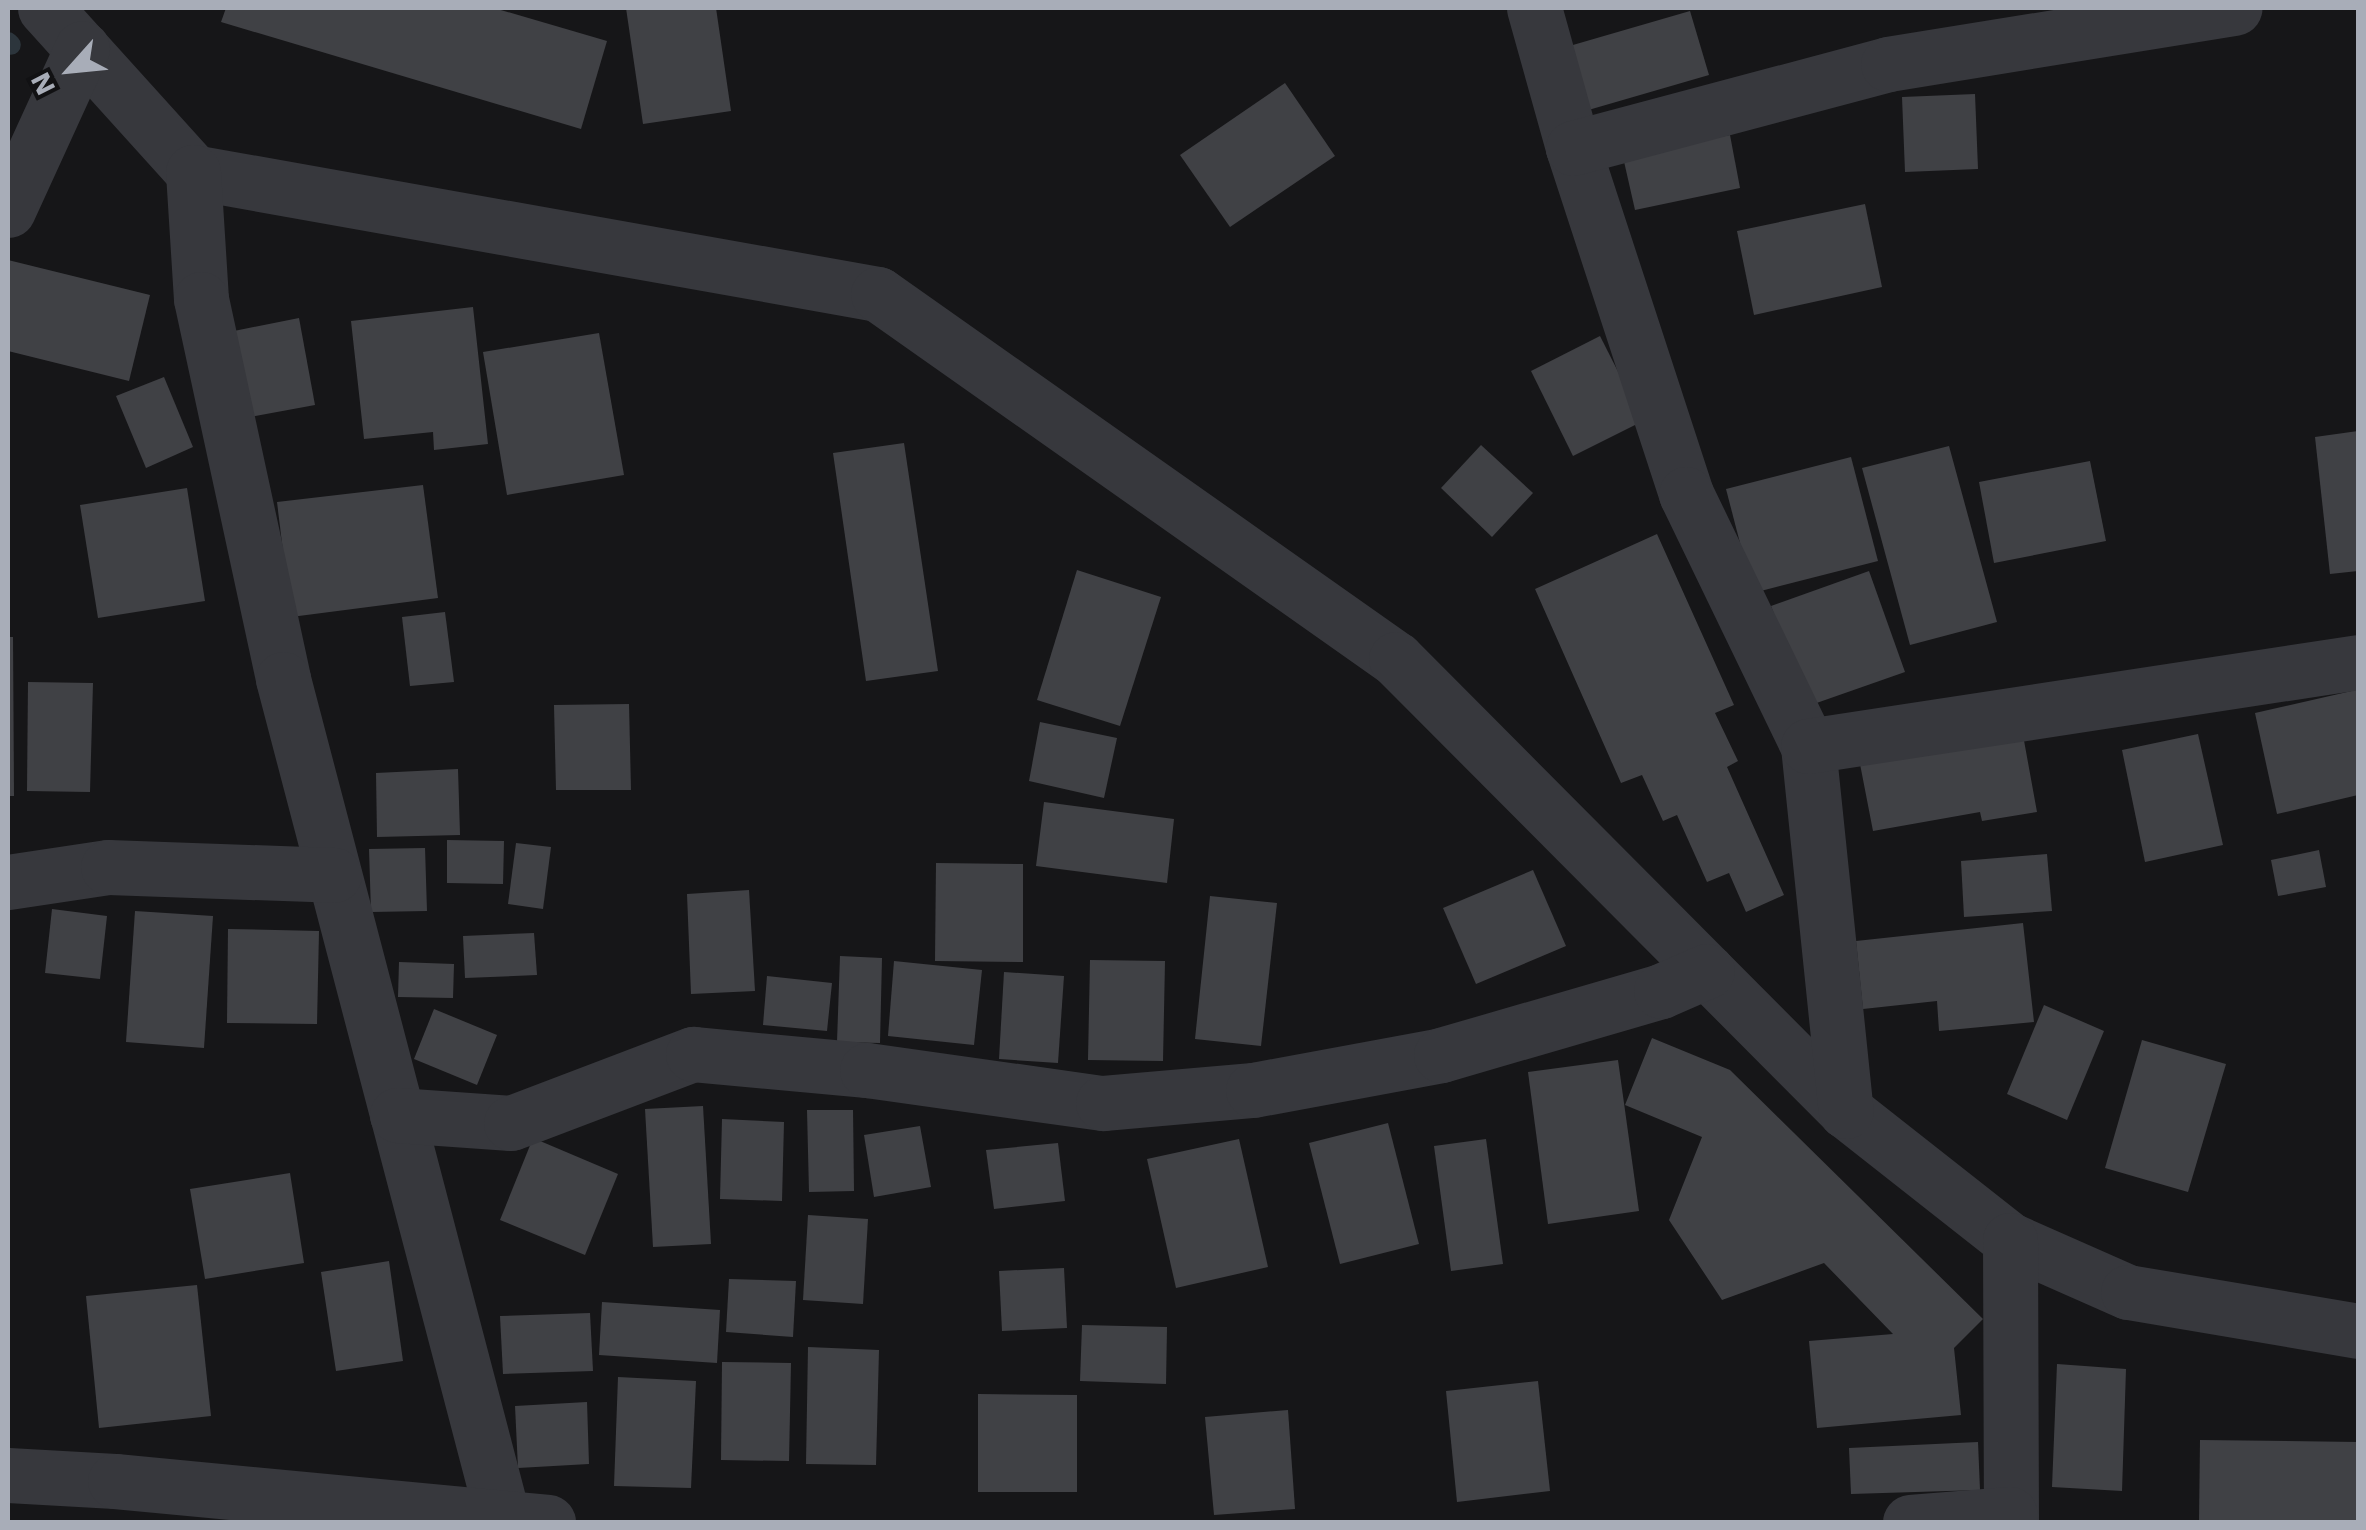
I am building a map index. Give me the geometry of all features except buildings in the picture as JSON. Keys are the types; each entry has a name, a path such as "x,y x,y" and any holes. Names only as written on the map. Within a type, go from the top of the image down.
{"street":[{"path":"45,8 193,172 878,294 1396,659 1846,1110 2010,1240 2128,1292 2358,1331"},
{"path":"1534,8 1572,148 1686,494 1808,746 1846,1110"},
{"path":"1572,148 1888,64 2234,8"},
{"path":"8,204 82,48"},
{"path":"8,1475 115,1481 526,1520 397,1115 283,680 201,299 193,172"},
{"path":"1808,746 2358,662"},
{"path":"8,882 108,867 334,875"},
{"path":"397,1115 512,1124 693,1054 868,1070 1104,1103 1253,1090 1441,1055 1662,990 1707,971"},
{"path":"1910,1522 2011,1518 2010,1240"}],"waterway":[{"path":"8,42 11,45"}]}
